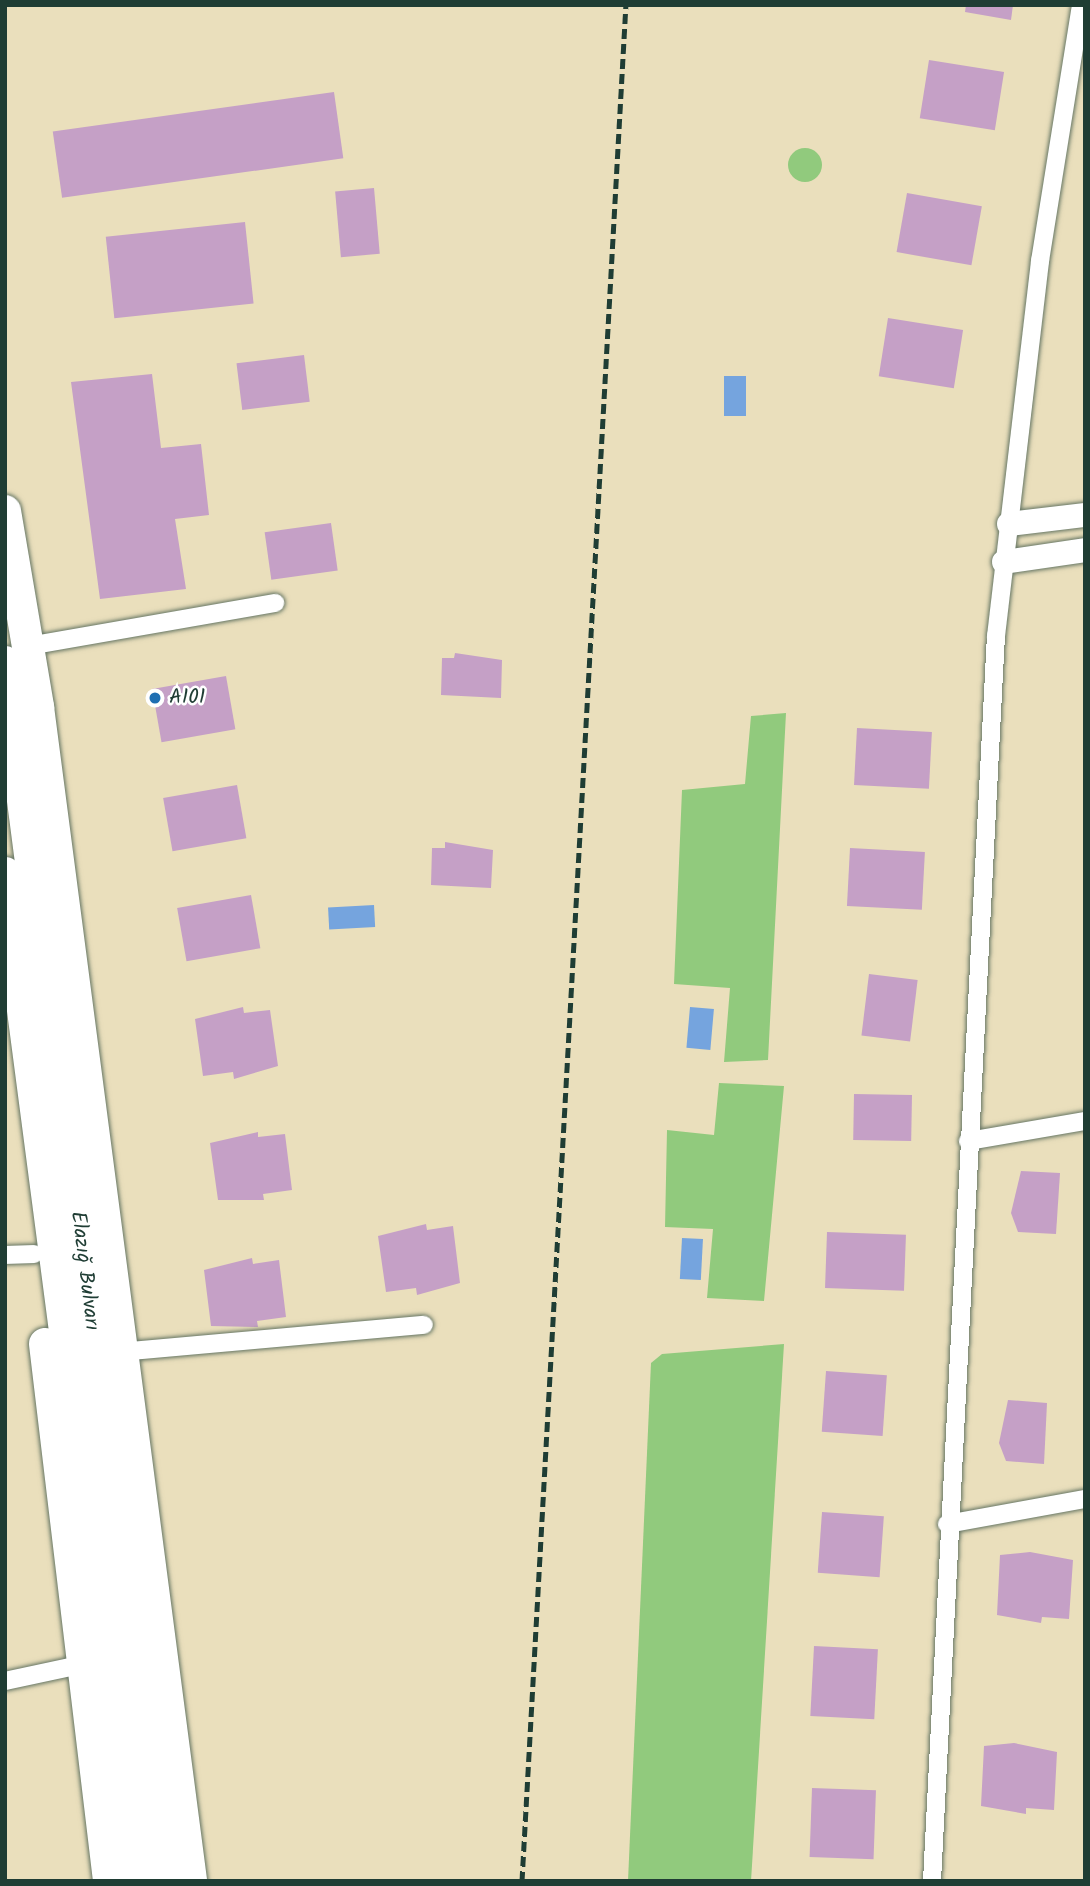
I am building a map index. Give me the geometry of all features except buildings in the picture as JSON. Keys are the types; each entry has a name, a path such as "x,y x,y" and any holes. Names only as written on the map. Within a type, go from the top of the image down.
{"highway":[{"path":"5,511 17,654 120,1352 191,1881"},
{"name":"Elazığ Bulvarı","path":"17,654 163,1881"},
{"name":"Elazığ Bulvarı","path":"5,873 137,1881"},
{"path":"27,1050 20,1255 84,1664 109,1881"}],"main road":[{"path":"1009,524 1085,516"},
{"path":"1004,562 1085,550"}],"street":[{"path":"932,1881 947,1524 1004,562 1040,261 1082,5"},
{"path":"17,654 275,603"},
{"path":"968,1140 1085,1121"},
{"path":"120,1352 424,1325"},
{"path":"947,1524 1085,1499"},
{"path":"5,1681 84,1664"}],"green space":[{"path":"805,148 817,153 822,165 817,177 805,182 793,177 788,165 793,153"},
{"path":"786,713 768,1060 724,1062 730,988 674,984 682,790 745,784 751,716"},
{"path":"719,1083 784,1086 764,1301 707,1298 713,1229 665,1227 667,1130 714,1135"},
{"path":"784,1344 751,1881 628,1881 651,1363 662,1354"}],"water":[{"path":"724,376 746,376 746,416 724,416"},
{"path":"374,905 375,927 329,929 328,907"},
{"path":"690,1007 714,1009 710,1050 686,1048"},
{"path":"682,1238 703,1239 701,1280 680,1279"}],"railway":[{"path":"522,1881 626,5"}],"place":[{"name":"A101","path":"155,698"}]}
